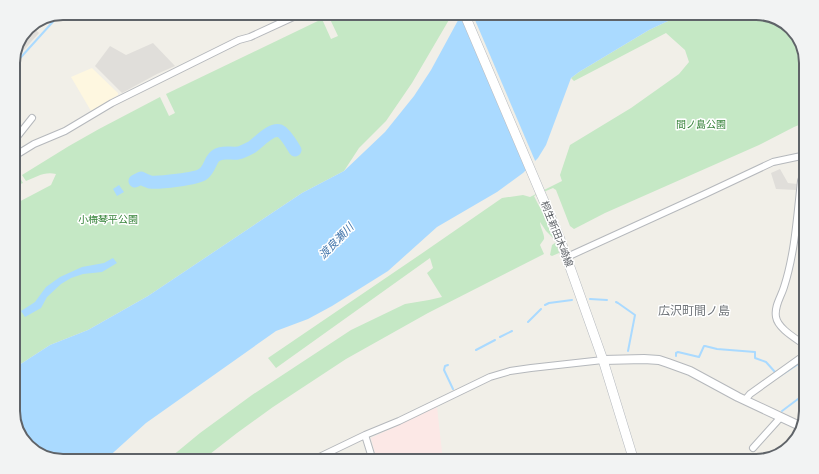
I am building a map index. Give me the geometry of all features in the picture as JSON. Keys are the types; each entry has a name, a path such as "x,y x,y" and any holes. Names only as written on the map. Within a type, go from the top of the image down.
{"main road":[{"name":"桐生新田木崎線","path":"467,20 567,257 603,360 632,454"}],"street":[{"path":"20,152 46,138 65,131 112,103 164,77 239,40 250,37 287,20"},
{"path":"20,133 32,118"},
{"path":"567,257 773,162 799,156"},
{"path":"799,197 788,276 776,306 777,321 782,328 799,341"},
{"path":"326,454 399,421 490,377 510,371 603,360 644,359 659,360 668,363 690,371 780,418 797,425"},
{"path":"745,400 750,394 799,359"},
{"path":"753,448 780,418"},
{"path":"365,435 371,454"}],"shaded area":[{"path":"36,30 39,33 22,52 27,39"},
{"path":"153,43 175,66 122,93 95,66 110,46 126,55"},
{"path":"92,68 118,93 118,95 91,111 71,77"},
{"path":"780,169 788,183 797,184 796,190 776,189 771,173"},
{"path":"437,407 442,454 375,454 371,438"}],"green space":[{"name":"小梅琴平公園","path":"320,20 322,20 331,39 338,36 330,20 449,20 412,83 386,121 359,148 344,171 302,193 148,296 88,330 50,345 20,364 20,201 51,185 56,174 44,174 26,181 22,175 99,129 160,97 169,116 175,113 166,94"},
{"name":"間ノ島公園","path":"670,20 761,20 772,23 782,29 792,39 797,49 799,61 799,125 759,145 605,213 574,229 570,226 556,190 553,188 534,196 554,239 540,222 544,239 540,245 544,254 428,313 346,359 273,407 210,454 174,454 200,433 252,395 351,330 405,304 442,297 427,273 433,268 430,258 276,368 268,358 502,198 523,195 530,197 562,181 560,175 570,145 631,108 679,74 689,62 685,50 666,33 574,81 571,78 649,30"},
{"path":"555,243 559,253 552,256 550,255 552,245"}],"water":[{"name":"渡良瀬川","path":"458,20 670,20 649,30 571,78 546,145 538,158 523,173 497,192 437,227 388,271 332,306 308,319 276,331 146,423 112,454 52,453 37,445 27,435 22,425 20,413 20,364 50,345 88,330 148,296 302,193 344,171 385,132 414,96 431,70"},
{"path":"119,185 124,192 117,196 113,189"},
{"path":"113,258 117,263 102,272 83,274 71,278 61,284 47,297 41,308 25,317 21,311 35,302 46,287 60,277 82,267 104,263"}],"pier":[{"path":"462,20 475,20 536,163 527,173"}],"waterway":[{"path":"21,58 53,21"},
{"path":"135,181 141,178 150,182 161,182 199,176 206,172 215,156 222,153 238,153 244,151 252,147 269,133 276,131 280,131 284,134 295,150"},
{"path":"590,299 607,300"},
{"path":"545,305 549,303 572,300"},
{"path":"616,302 635,315 628,351"},
{"path":"528,322 541,309"},
{"path":"500,337 512,331"},
{"path":"476,350 495,340"},
{"path":"676,356 676,353 678,352 699,357 704,346 717,349 755,352 755,358 766,362 775,372"},
{"path":"780,376 799,364"},
{"path":"448,365 445,366 444,370 453,389"},
{"path":"782,411 799,398"}],"district":[{"name":"広沢町間ノ島","path":"694,310"}]}
